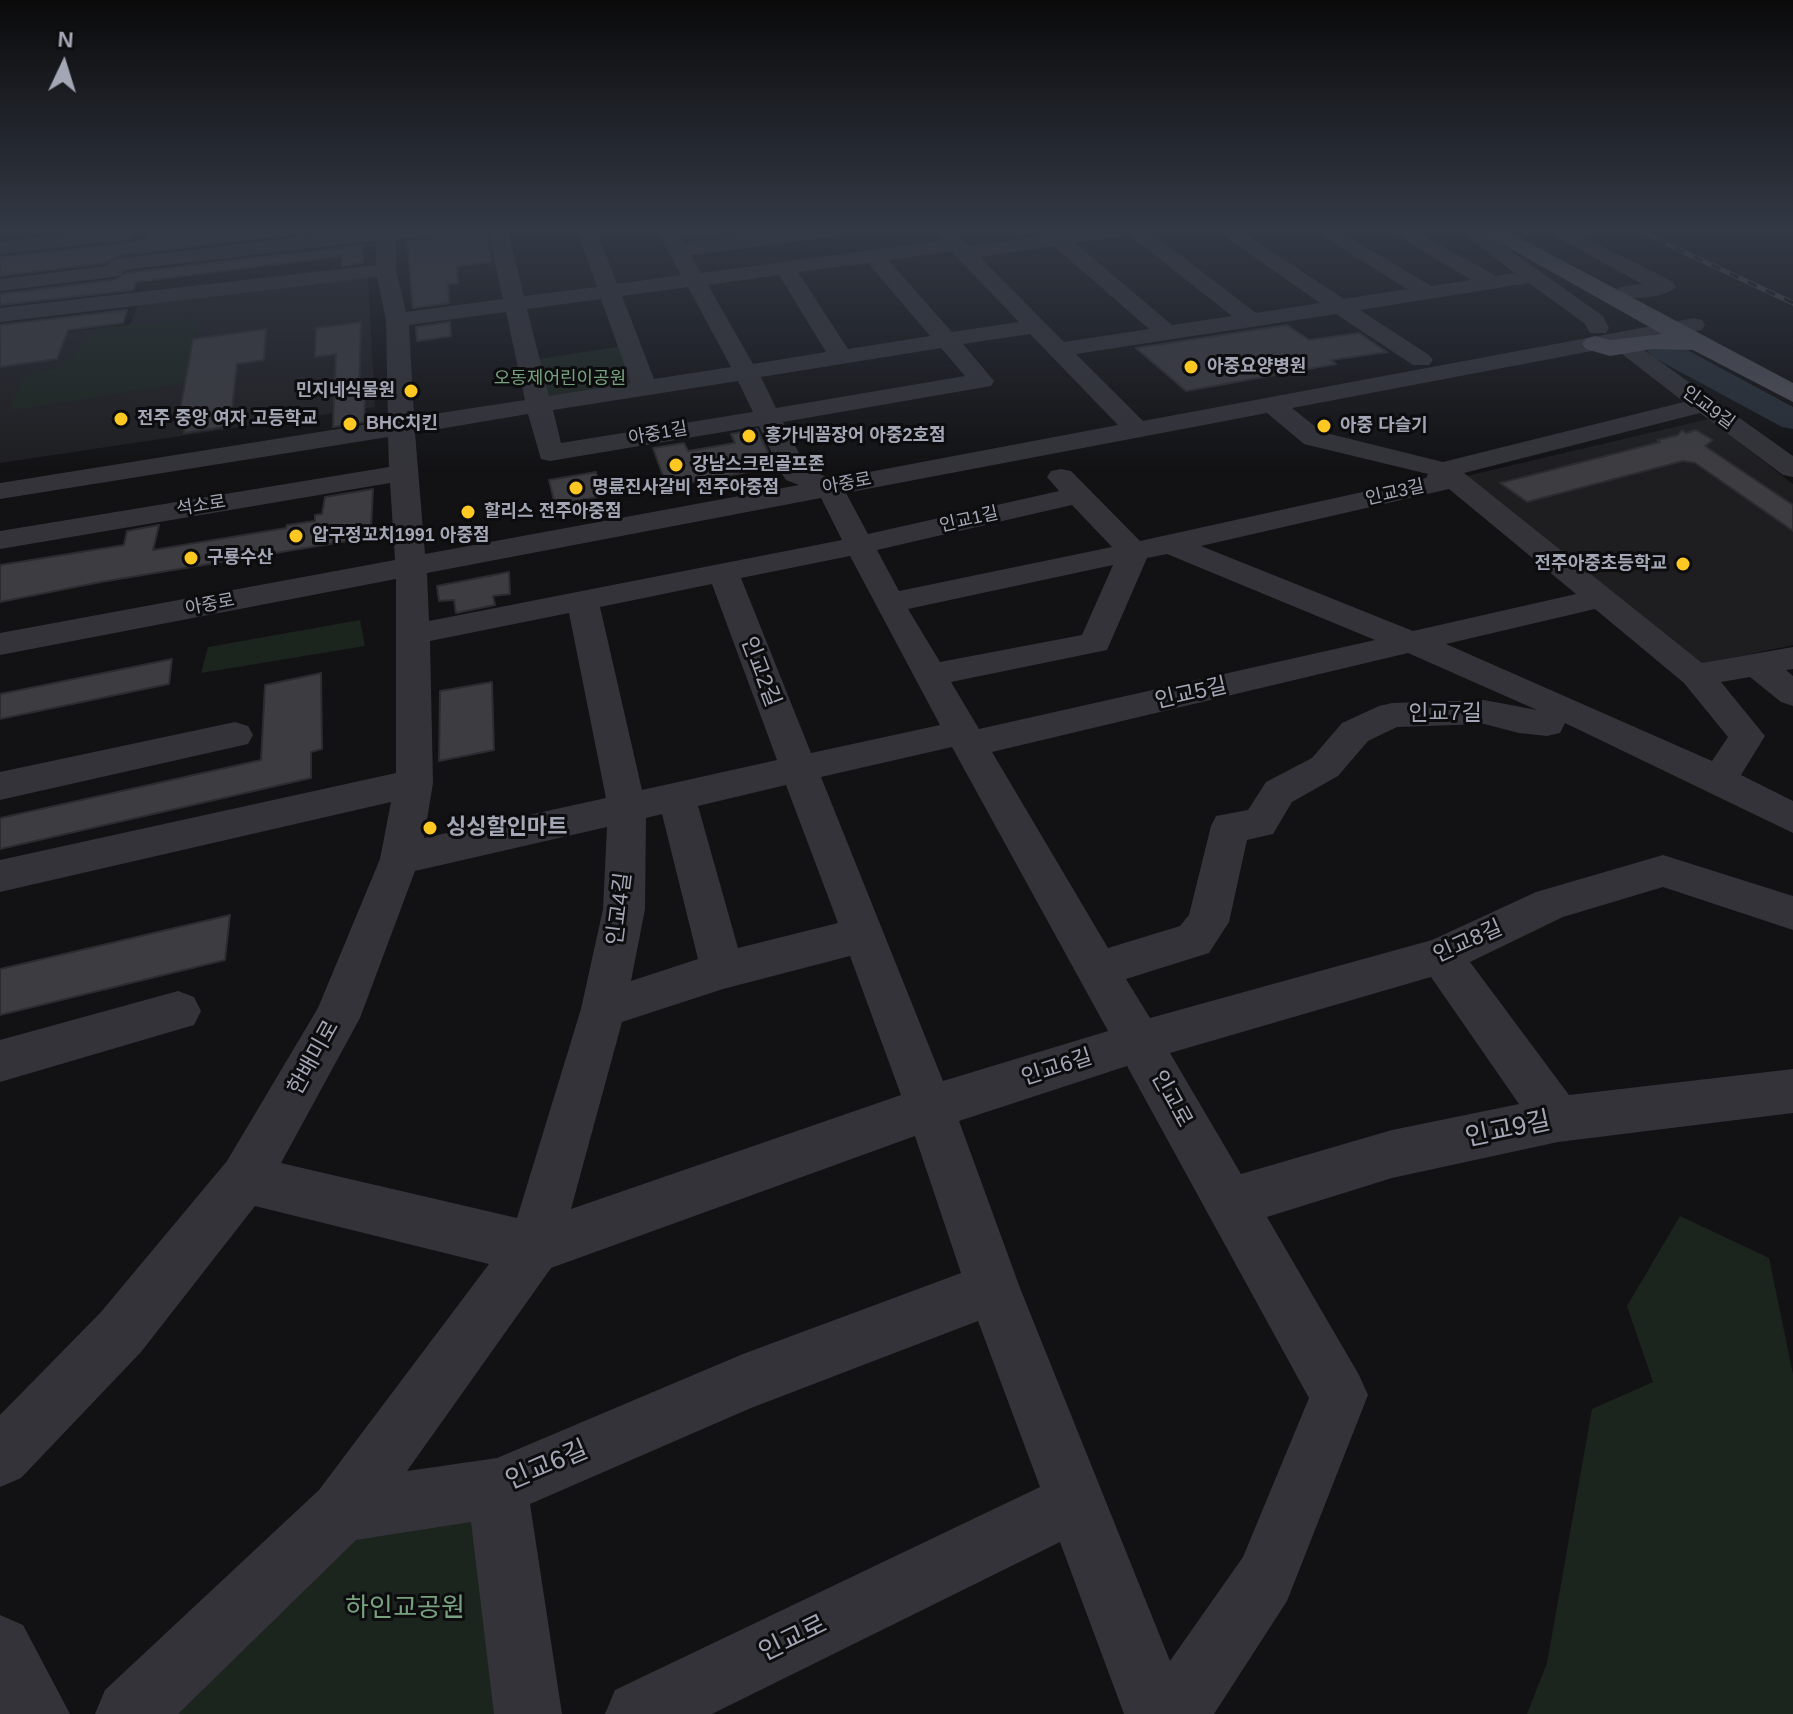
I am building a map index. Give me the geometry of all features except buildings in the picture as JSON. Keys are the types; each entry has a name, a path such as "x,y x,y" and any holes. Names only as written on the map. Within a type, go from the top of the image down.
{"main road":[{"path":"1647,311 1793,394"},
{"path":"1655,311 1676,326 1793,376"},
{"path":"1596,336 1624,347 1652,341 1683,345 1676,326"}],"street":[{"path":"0,315 31,311"},
{"path":"395,311 410,555"},
{"path":"397,320 459,311"},
{"name":"아중1길","path":"515,311 550,453 767,416"},
{"path":"616,311 645,388"},
{"path":"711,311 767,416 982,381 922,311"},
{"path":"812,311 841,357"},
{"path":"1020,311 1130,422"},
{"path":"1142,311 1167,333"},
{"path":"1239,311 1251,320"},
{"path":"1058,350 1311,311"},
{"path":"1343,311 1421,360"},
{"path":"1582,311 1595,321 1596,336"},
{"path":"0,491 1035,326"},
{"name":"아중로","path":"0,618 410,555 1130,422 1421,360 1676,326"},
{"name":"아중로","path":"812,481 1038,449 1130,422 1274,406 1596,336"},
{"name":"인교9길","path":"1624,347 1793,469"},
{"name":"인교3길","path":"889,603 1438,484 1443,470 1703,405"},
{"path":"1274,406 1313,438 1443,470 1696,675 1747,736 1719,780"},
{"name":"인교로","path":"767,416 861,545 889,603 1339,1395 1265,1579 1174,1714"},
{"path":"930,675 1095,643 1134,552 1077,495 1038,449"},
{"name":"석소로","path":"0,540 403,473"},
{"name":"인교1길","path":"861,545 1077,495"},
{"path":"1170,544 1412,643 1719,780 1793,818"},
{"path":"413,634 861,545"},
{"name":"아중로","path":"0,644 410,555"},
{"name":"한배미로","path":"0,1457 121,1332 245,1179 337,1018 400,859 414,783 410,555"},
{"name":"인교2길","path":"723,573 798,771"},
{"name":"인교5길","path":"966,738 1412,643 1602,598"},
{"name":"인교4길","path":"583,601 627,809 624,909 603,1009"},
{"path":"1696,675 1793,658"},
{"path":"1758,665 1793,694"},
{"name":"인교7길","path":"1098,969 1194,940 1208,922 1220,881 1230,826 1259,824 1279,792 1325,767 1355,732 1392,715 1416,712 1484,712 1547,724 1556,707"},
{"path":"0,786 235,735"},
{"path":"400,859 676,796 966,738"},
{"path":"798,771 930,1108 993,1288 1158,1714"},
{"path":"0,876 414,783"},
{"path":"676,796 723,970"},
{"name":"인교8길","path":"1139,1042 1441,956 1551,904 1663,871 1793,913"},
{"path":"129,1714 341,1512 533,1248 603,1009 723,970 862,935"},
{"path":"1441,956 1558,1119"},
{"path":"0,1061 178,1011"},
{"name":"인교6길","path":"533,1248 930,1108 1139,1042"},
{"name":"인교9길","path":"1230,1203 1392,1154 1558,1119 1793,1091"},
{"path":"245,1179 533,1248"},
{"name":"인교6길","path":"341,1512 497,1488 743,1383 993,1288"},
{"path":"497,1488 528,1714"},
{"name":"인교로","path":"639,1714 1076,1502"},
{"path":"0,1648 36,1714"}],"shaded area":[{"path":"135,311 370,311 375,407 0,463 0,339 130,325"},
{"name":"전주아중초등학교","path":"1709,419 1793,484 1793,645 1699,665 1462,477"}],"green space":[{"path":"198,319 185,383 9,411 24,376 38,374 67,361 98,328"},
{"name":"오동제어린이공원","path":"629,345 645,388 540,406 527,361"},
{"path":"360,620 365,646 201,673 208,647"},
{"path":"1680,1216 1769,1258 1793,1374 1793,1714 1527,1714 1547,1663 1592,1409 1653,1382 1627,1306"},
{"name":"하인교공원","path":"497,1488 528,1714 129,1714 341,1512"}],"waterway":[{"path":"1661,350 1793,420"}],"place":[{"name":"아중요양병원","path":"1191,367"},
{"name":"민지네식물원","path":"411,391"},
{"name":"전주 중앙 여자 고등학교","path":"121,419"},
{"name":"BHC치킨","path":"350,424"},
{"name":"아중 다슬기","path":"1324,426"},
{"name":"홍가네꼼장어 아중2호점","path":"749,436"},
{"name":"강남스크린골프존","path":"676,465"},
{"name":"명륜진사갈비 전주아중점","path":"576,488"},
{"name":"할리스 전주아중점","path":"468,512"},
{"name":"압구정꼬치1991 아중점","path":"296,536"},
{"name":"구룡수산","path":"191,558"},
{"name":"전주아중초등학교","path":"1683,564"},
{"name":"싱싱할인마트","path":"430,828"}]}
